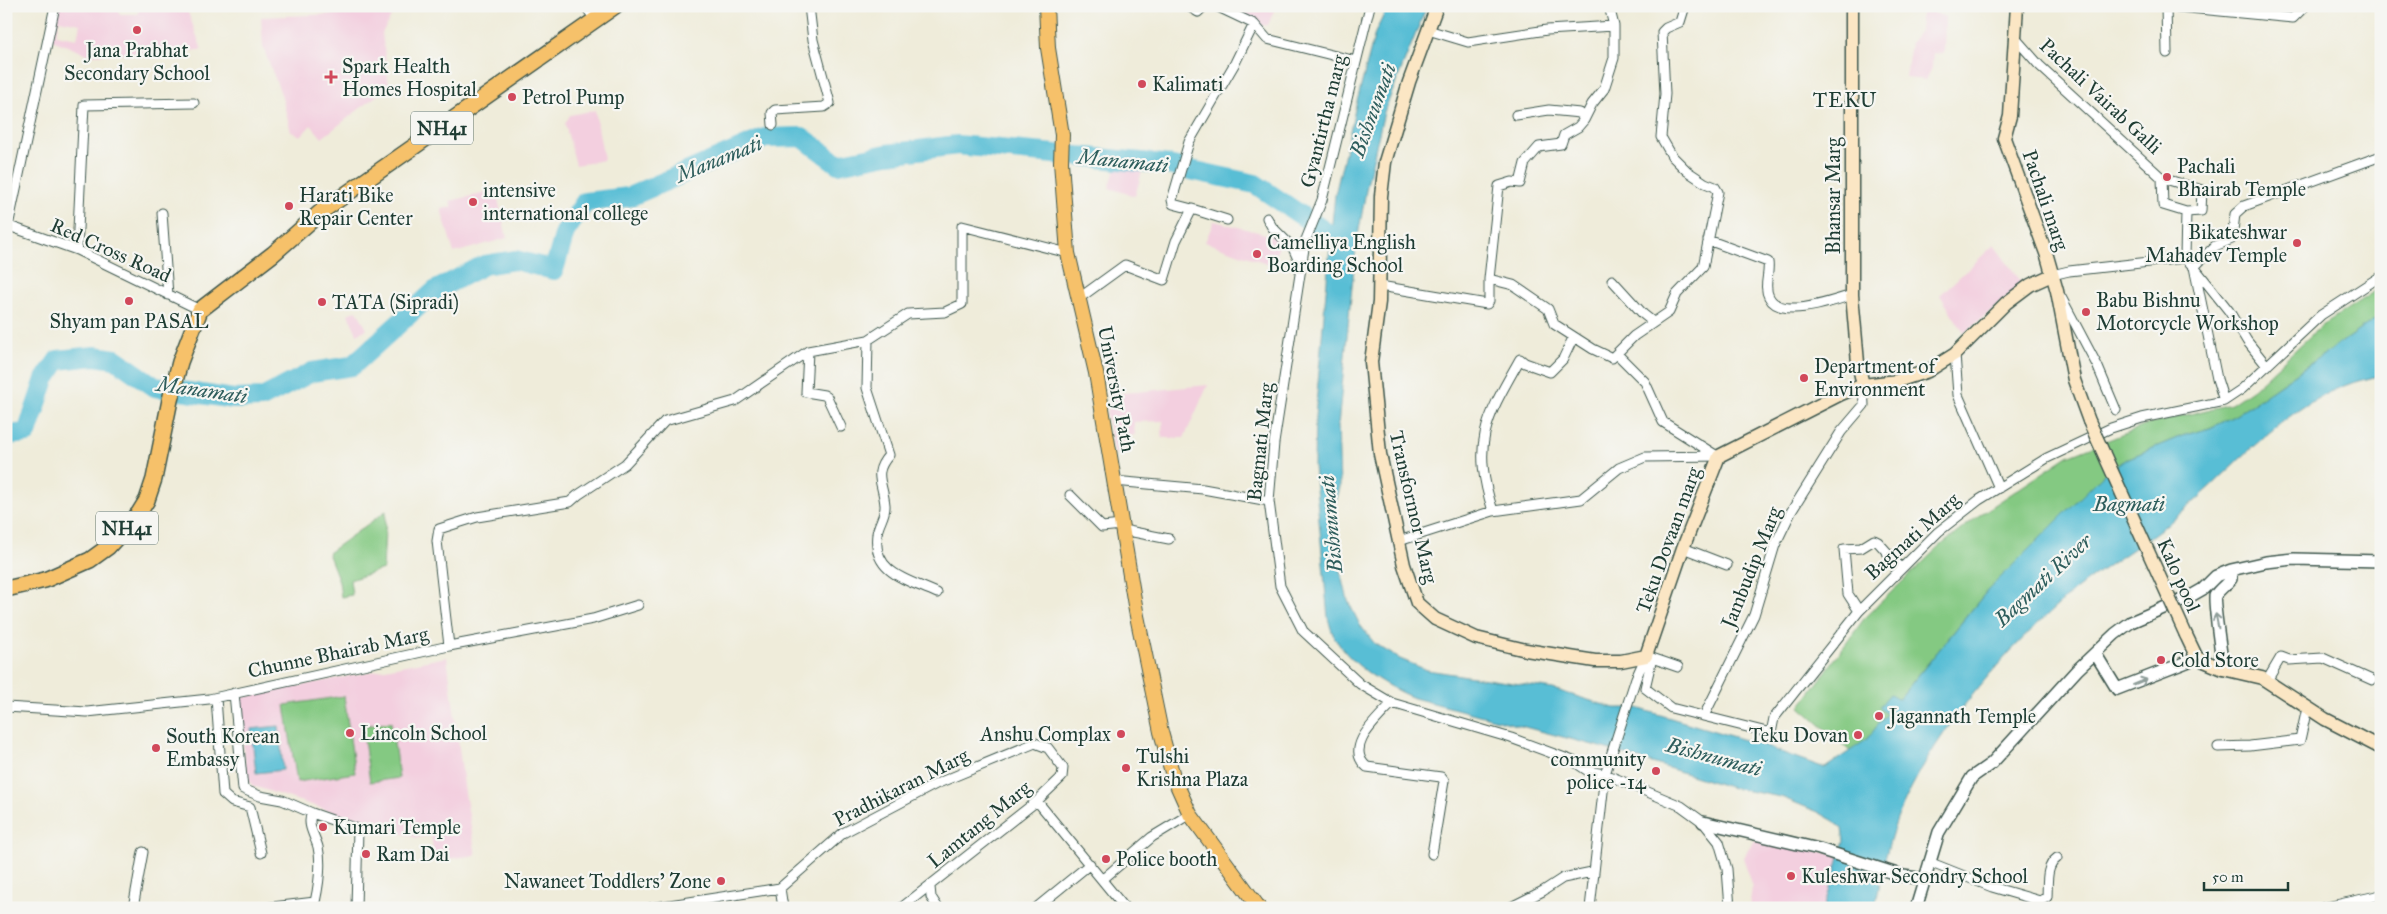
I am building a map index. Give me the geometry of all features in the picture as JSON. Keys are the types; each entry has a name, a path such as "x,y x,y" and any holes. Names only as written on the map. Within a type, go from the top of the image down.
{"highway":[{"name":"NH41","path":"6,589 45,580 71,570 108,547 126,529 147,500 154,479 170,400 180,362 200,310 273,254 322,210 542,60 615,6"}],"main road":[{"name":"University Path","path":"1046,6 1048,48 1062,135 1061,162 1068,253 1096,373 1122,528 1159,723 1173,776 1190,814 1258,908"},
{"name":"Transformor Marg","path":"1436,6 1409,82 1385,162 1381,196 1380,286 1371,362 1380,454 1404,565 1417,603 1435,619 1476,638 1526,650 1595,661 1620,661 1649,657"},
{"name":"Bhansar Marg","path":"1852,6 1852,295 1858,363 1863,385"},
{"name":"Pachali marg","path":"2017,6 2010,116 2004,138 2057,290 2074,380 2082,404"},
{"name":"Teku Dovaan marg","path":"1649,657 1682,548 1719,456 1840,394 1863,385 1897,381 1928,371 1954,354 2006,303 2030,285 2052,275"},
{"name":"Kalo pool","path":"2082,404 2197,658"},
{"path":"2197,658 2223,669 2262,678 2307,708 2381,748"}],"street":[{"path":"7,226 55,6"},
{"path":"585,6 595,19"},
{"path":"773,126 772,113 779,108 824,108 830,104 813,40 809,6"},
{"path":"1188,6 1200,12 1204,6"},
{"path":"1216,6 1254,24 1266,39 1356,61"},
{"name":"Gyantirtha marg","path":"1305,242 1322,200 1370,6"},
{"path":"1380,286 1487,304 1489,301 1489,279 1499,186 1512,182 1520,183 1525,164 1539,146 1561,144 1564,135 1578,127 1592,104 1604,90 1614,58 1614,26 1609,6"},
{"path":"1489,279 1513,285 1548,309 1554,324 1574,338 1612,358 1634,336 1669,312 1677,294 1703,267 1718,192 1715,187 1687,171 1672,156 1661,137 1665,94 1662,32 1666,28 1680,22 1685,6"},
{"path":"2167,53 2167,6 2293,18 2305,6"},
{"path":"1227,220 1172,203 1189,142 1235,63 1254,24"},
{"path":"1428,30 1468,42 1546,30 1614,26"},
{"name":"Pachali Vairab Galli","path":"2016,39 2040,65 2162,178 2202,190 2201,212 2186,212 2163,205 2162,178"},
{"path":"77,250 84,105 194,103"},
{"path":"1516,115 1550,110 1580,112 1584,120"},
{"path":"2194,267 2215,246 2232,239 2235,214 2244,206 2381,156"},
{"path":"1078,299 1125,265 1164,280 1176,242 1192,209"},
{"path":"2186,212 2185,258 2229,311 2246,341 2267,366"},
{"path":"162,213 168,295"},
{"path":"1267,218 1272,227 1292,248 1301,266"},
{"name":"Red Cross Road","path":"7,226 77,250 200,310"},
{"name":"Chunne Bhairab Marg","path":"6,707 87,712 216,698 234,692 449,646 438,541 439,529 477,517 570,502 625,464 665,421 735,400 808,351 868,340 908,314 945,312 962,304 962,226 1068,253"},
{"path":"1708,240 1768,262 1766,285 1769,297 1777,306 1794,309 1819,305 1852,295"},
{"name":"Bagmati Marg","path":"1305,242 1274,443 1269,501 1280,586 1303,631 1360,684 1392,703 1511,738 1573,761 1588,771 1605,774 1681,806 1703,822 1719,842 1727,869 1730,908"},
{"path":"2052,275 2068,271 2185,258"},
{"path":"2194,267 2216,379 2224,401 2242,389 2321,315 2381,276"},
{"path":"1612,280 1643,314 1653,322"},
{"path":"2057,290 2090,351 2116,410"},
{"path":"1493,511 1485,487 1482,452 1484,429 1491,410 1520,359 1525,364 1550,372 1563,359 1574,338"},
{"path":"868,340 867,388 889,455 880,465 886,510 877,533 877,548 880,559 897,577 937,594"},
{"path":"808,351 806,392 824,395 841,427"},
{"path":"1618,354 1645,382 1662,422 1719,456"},
{"path":"1954,354 1958,395 1998,488"},
{"name":"Jambudip Marg","path":"1704,716 1754,615 1775,545 1791,512 1841,432 1864,405 1863,385"},
{"name":"Bagmati Marg","path":"1704,716 1771,733 1774,718 1859,611 1900,567 1945,526 1998,488 2048,458 2111,428 2142,418 2224,401"},
{"path":"1399,541 1493,511 1581,499 1619,468 1645,457 1719,456"},
{"path":"1114,481 1203,489 1269,501"},
{"path":"1070,495 1102,527 1122,528 1169,538"},
{"path":"1859,611 1848,594 1844,550 1861,548 1874,540 1900,567"},
{"path":"1682,548 1727,565"},
{"path":"1916,908 1939,832 1972,777 1992,763 2095,653 2131,622 2189,597 2203,589 2216,576 2231,570 2266,562 2294,559 2381,562"},
{"path":"2223,669 2221,640 2214,603 2215,595 2231,578 2231,570"},
{"path":"449,646 593,619 638,606"},
{"path":"2095,653 2117,689 2197,658"},
{"path":"1678,667 1649,657 1644,684 1646,690 1671,708 1704,716"},
{"name":"Teku Dovaan marg","path":"1605,774 1636,678 1649,657"},
{"path":"2277,687 2268,679 2281,657 2290,660 2323,658 2372,680"},
{"path":"234,692 243,789 260,796 282,800 312,813 358,828 356,908"},
{"path":"216,698 224,794 232,802 250,806 261,853"},
{"path":"1392,703 1365,733 1358,753 1360,761 1367,767 1441,777 1444,782 1432,854"},
{"path":"2218,747 2250,746 2300,740 2307,708"},
{"name":"Pradhikaran Marg","path":"780,888 843,833 936,784 1034,743 1048,748 1055,759"},
{"name":"Lamtang Marg","path":"901,908 1037,801 1062,777 1063,768 1055,759"},
{"path":"1590,908 1592,872 1596,860 1605,774"},
{"path":"1037,801 1125,908"},
{"path":"264,908 315,902 320,878 318,848 310,824 312,813"},
{"path":"1103,879 1152,837 1190,814"},
{"path":"1703,822 1819,849 1903,876 1924,879"},
{"path":"133,908 142,852"},
{"path":"1929,862 1992,887 2040,901 2048,897 2048,870 2052,862 2057,858"},
{"path":"1036,908 1090,864"},
{"path":"1509,908 1543,891 1563,878 1592,872"},
{"path":"930,887 931,897 938,908"},
{"path":"650,908 780,888 783,908"},
{"path":"2322,908 2381,895"}],"shaded area":[{"name":"Jana Prabhat Secondary School","path":"59,6 116,6 119,7 119,14 138,14 139,6 174,6 174,10 187,10 187,6 190,6 188,12 202,50 89,55 52,40","holes":["59,20 80,24 77,39 56,35"]},
{"path":"1221,6 1276,6 1268,25 1259,26"},
{"name":"Spark Health Homes Hospital","path":"396,8 382,33 389,86 322,138 311,125 301,136 291,132 281,94 263,47 261,17 338,14"},
{"path":"1922,8 1933,9 1935,13 1945,17 1944,54 1933,53 1932,68 1926,80 1906,78 1911,42 1920,31"},
{"path":"595,110 604,160 576,165 565,124 570,115"},
{"path":"1119,158 1145,161 1135,196 1109,188"},
{"path":"485,193 487,198 497,195 507,238 454,253 441,209 452,207 450,201"},
{"name":"Camelliya English Boarding School","path":"1214,221 1282,238 1272,265 1205,242"},
{"path":"1994,245 2023,284 1964,333 1940,295"},
{"path":"357,310 367,329 357,334 348,314"},
{"path":"1208,385 1184,438 1162,438 1163,421 1134,422 1135,435 1128,436 1128,444 1123,446 1124,454 1115,454 1106,413 1114,394"},
{"name":"Lincoln School","path":"447,657 465,793 476,855 435,861 431,836 416,838 388,829 356,823 333,812 253,786 247,779 238,698"},
{"name":"Kuleshwar Secondry School","path":"1756,839 1837,855 1843,845 1824,908 1749,908 1752,888 1743,857"}],"green space":[{"path":"2381,287 2381,315 2236,415 2210,428 2182,436 2129,458 2105,473 1988,590 1898,700 1890,694 1888,714 1866,740 1851,752 1800,707 1866,616 1940,546 1981,514 2068,456 2149,424 2231,404 2253,389 2321,326"},
{"path":"386,511 383,569 350,580 352,595 341,597 339,581 328,553"},
{"path":"344,696 355,773 297,782 285,705"},
{"path":"391,722 399,778 370,782 362,726"}],"water":[{"path":"1388,6 1427,6 1384,112 1367,185 1356,247 1338,425 1340,487 1334,510 1341,571 1348,601 1360,625 1375,644 1400,659 1427,670 1553,689 1614,708 1637,708 1758,744 1825,768 1866,740 1887,714 1879,707 1890,694 1899,699 1988,590 2105,473 2129,458 2182,436 2210,428 2236,415 2381,315 2381,375 2341,387 2318,398 2296,412 2275,428 2179,515 2087,581 2049,613 2000,662 1977,689 1936,746 1918,775 1893,830 1875,908 1824,908 1844,841 1842,829 1834,821 1818,812 1781,797 1733,788 1597,746 1414,698 1371,675 1343,650 1335,638 1328,618 1314,466 1315,417 1335,195 1375,33"},
{"path":"279,726 283,770 256,773 251,729"}],"waterway":[{"name":"Manamati","path":"6,435 27,433 45,379 58,360 95,356 115,359 155,387 234,399 262,398 312,372 352,366 436,290 484,265 515,260 554,270 565,232 585,202 629,197 765,138 802,137 838,164 887,154 957,145 1163,164 1255,184 1342,243"}],"place":[{"name":"Jana Prabhat Secondary School","path":"137,30"},
{"name":"Spark Health Homes Hospital","path":"331,77"},
{"name":"Kalimati","path":"1142,84"},
{"name":"Petrol Pump","path":"512,97"},
{"name":"Pachali Bhairab Temple","path":"2167,177"},
{"name":"intensive international college","path":"473,202"},
{"name":"Harati Bike Repair Center","path":"289,206"},
{"name":"Bikateshwar Mahadev Temple","path":"2297,243"},
{"name":"Camelliya English Boarding School","path":"1257,254"},
{"name":"Shyam pan PASAL","path":"129,301"},
{"name":"TATA (Sipradi)","path":"322,302"},
{"name":"Babu Bishnu Motorcycle Workshop","path":"2086,312"},
{"name":"Department of Environment","path":"1804,378"},
{"name":"Cold Store","path":"2161,660"},
{"name":"Jagannath Temple","path":"1879,716"},
{"name":"Lincoln School","path":"350,733"},
{"name":"Anshu Complax","path":"1121,734"},
{"name":"Teku Dovan","path":"1858,735"},
{"name":"South Korean Embassy","path":"156,748"},
{"name":"Tulshi Krishna Plaza","path":"1126,768"},
{"name":"community police -14","path":"1656,771"},
{"name":"Kumari Temple","path":"323,827"},
{"name":"Ram Dai","path":"366,854"},
{"name":"Police booth","path":"1106,859"},
{"name":"Kuleshwar Secondry School","path":"1791,876"},
{"name":"Nawaneet Toddlers' Zone","path":"721,881"}],"district":[{"name":"TEKU","path":"1845,100"}],"water label":[{"name":"Bishnumati","path":"1373,110"},
{"name":"Bagmati","path":"2129,504"},
{"name":"Bishnumati","path":"1331,524"},
{"name":"Bagmati River","path":"2043,580"},
{"name":"Bishnumati","path":"1714,757"}]}
